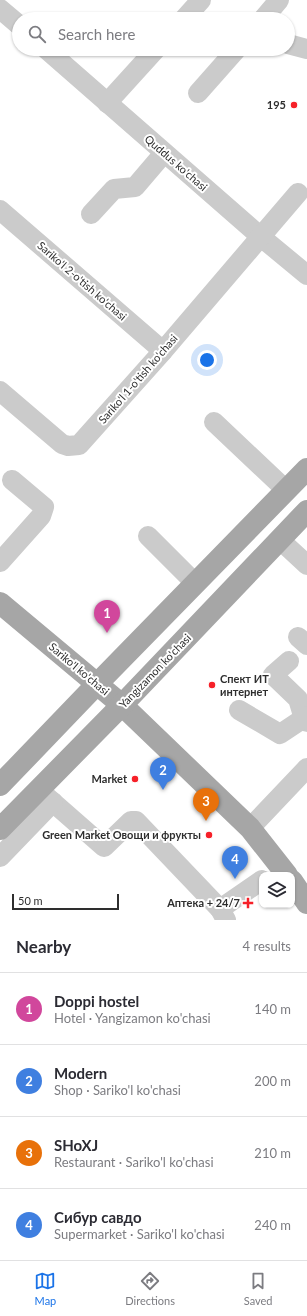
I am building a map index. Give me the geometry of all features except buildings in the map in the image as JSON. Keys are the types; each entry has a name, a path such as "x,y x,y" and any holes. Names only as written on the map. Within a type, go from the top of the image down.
{"main road":[{"path":"0,785 96,684 307,469"},
{"name":"Yangizamon ko'chasi","path":"0,829 46,796 122,706 307,511"},
{"name":"Sariko'l ko'chasi","path":"0,603 122,706 250,828 281,872"},
{"name":"Sariko'l ko'chasi","path":"295,890 307,904"}],"street":[{"path":"269,12 279,0"},
{"path":"0,9 12,20"},
{"path":"295,45 307,48"},
{"name":"Quddus ko'chasi","path":"54,56 261,237 307,275"},
{"path":"107,103 150,56"},
{"path":"198,93 231,56"},
{"path":"91,214 114,189 135,187 164,152"},
{"name":"Sariko'l 1-o'tish ko'chasi","path":"0,391 62,444 68,446 79,445 163,351 298,193"},
{"name":"Sariko'l 2-o'tish ko'chasi","path":"0,210 163,351"},
{"path":"214,422 286,490"},
{"path":"0,562 41,516 44,507 12,480"},
{"path":"148,536 195,583"},
{"path":"280,540 307,565"},
{"path":"239,710 280,734 306,719 298,699 273,675 289,661"},
{"path":"250,828 307,768"},
{"path":"0,858 46,796 104,846 131,820 136,821 223,915 259,883"}],"place":[{"name":"195","path":"294,105"},
{"name":"Doppi hostel","path":"107,633"},
{"name":"Спект ИТ интернет","path":"212,685"},
{"name":"Market","path":"135,779"},
{"name":"Modern","path":"163,790"},
{"name":"SHoXJ","path":"206,821"},
{"name":"Green Market Овощи и фрукты","path":"209,835"},
{"name":"Сибур савдо","path":"235,879"},
{"name":"Аптека + 24/7","path":"248,903"}]}
